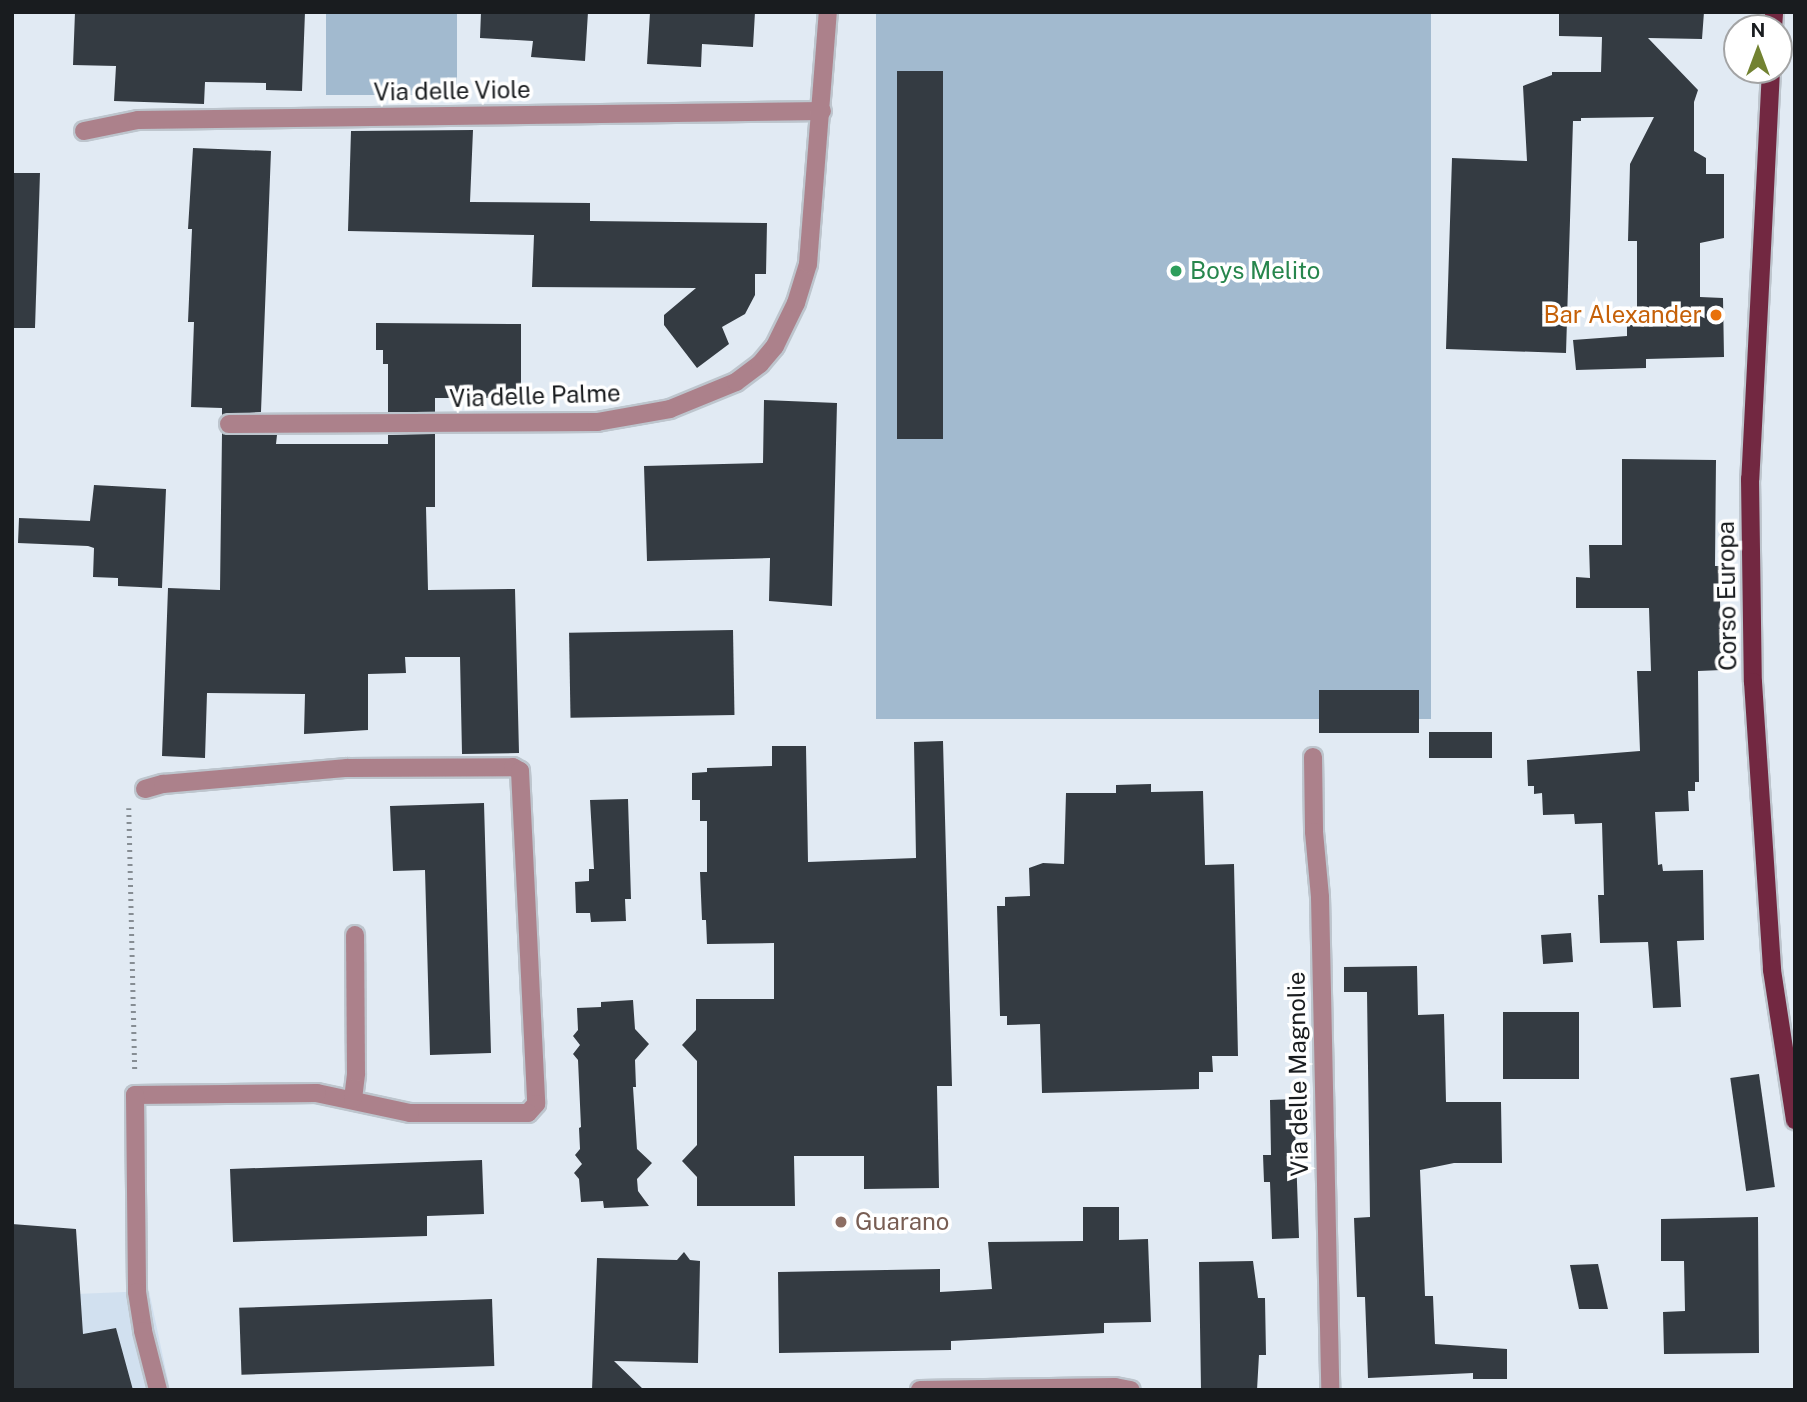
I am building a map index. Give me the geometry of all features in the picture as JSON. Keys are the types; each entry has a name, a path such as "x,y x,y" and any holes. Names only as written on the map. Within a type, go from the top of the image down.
{"main road":[{"name":"Corso Europa","path":"1770,84 1750,479 1753,668 1772,970 1795,1120"}],"street":[{"name":"Via delle Palme","path":"229,424 597,422 670,409 736,382 760,364 775,346 802,285 811,243 828,12"},
{"name":"Via delle Viole","path":"84,131 138,120 822,111"},
{"name":"Via delle Magnolie","path":"1313,757 1314,832 1320,897 1330,1390"},
{"path":"145,789 185,782 347,768 513,767 520,771 534,1110 528,1113 410,1113 353,1099 296,1092 135,1095 137,1292 143,1331 158,1390"},
{"path":"353,1099 356,1073 355,935"},
{"path":"920,1390 1115,1387 1131,1390"}],"path":[{"path":"135,1095 128,816 134,798 145,789"}],"shaded area":[{"path":"326,12 457,12 457,95 326,95"},
{"path":"876,12 1431,12 1431,719 876,719"},
{"path":"149,1291 170,1390 12,1390 76,1294"}],"building":[{"path":"75,12 305,12 302,91 266,90 266,83 205,82 204,104 114,101 116,66 73,65"},
{"path":"481,12 588,12 585,61 531,57 533,41 480,38"},
{"path":"650,12 755,12 753,47 702,44 701,67 647,64"},
{"path":"1559,12 1704,12 1702,39 1648,38 1698,90 1694,102 1694,151 1706,158 1706,174 1724,174 1724,238 1700,243 1700,297 1723,298 1724,357 1646,359 1646,368 1576,370 1573,340 1627,336 1627,317 1637,317 1637,241 1628,241 1630,164 1654,117 1581,118 1581,121 1573,121 1566,353 1446,349 1452,158 1527,161 1523,86 1552,75 1552,72 1601,72 1602,37 1559,36"},
{"path":"897,71 943,71 943,439 897,439"},
{"path":"473,130 470,202 590,203 590,221 767,223 766,274 755,274 755,295 745,314 722,327 729,344 697,368 664,325 664,315 696,288 532,287 534,235 348,231 351,131"},
{"path":"193,148 271,151 261,412 222,415 222,408 191,407 194,322 188,322 192,229 188,229"},
{"path":"12,173 40,173 35,328 12,328"},
{"path":"376,323 521,324 521,398 435,398 435,412 388,412 388,364 383,364 383,350 376,350"},
{"path":"764,400 837,403 832,606 769,601 770,558 647,561 644,466 763,463"},
{"path":"222,433 277,435 276,444 388,444 388,435 435,434 435,507 426,507 428,590 515,589 519,753 462,754 460,657 405,657 406,673 368,674 368,730 304,734 305,694 207,693 205,758 162,756 168,588 220,590"},
{"path":"1622,459 1716,460 1715,566 1719,566 1722,670 1698,671 1699,782 1695,782 1695,791 1688,791 1689,811 1655,812 1658,865 1662,864 1663,871 1703,870 1704,940 1677,941 1681,1007 1653,1008 1648,942 1600,943 1598,895 1604,895 1602,823 1575,824 1574,814 1543,815 1542,793 1534,794 1534,786 1528,786 1527,760 1640,751 1637,671 1651,671 1649,608 1576,608 1576,577 1590,578 1589,545 1622,545"},
{"path":"94,485 166,489 162,588 118,586 118,578 93,577 94,548 88,546 18,543 19,518 90,521"},
{"path":"733,630 734,715 571,718 569,633"},
{"path":"1319,690 1419,690 1419,733 1319,733"},
{"path":"1429,732 1492,732 1492,758 1429,758"},
{"path":"943,741 952,1086 937,1086 939,1188 864,1189 864,1156 794,1156 795,1206 697,1206 697,1177 682,1161 697,1145 697,1061 682,1045 696,1030 696,999 774,999 774,943 707,944 706,920 702,920 700,872 707,872 707,821 700,821 700,800 692,800 692,773 707,772 707,768 772,766 772,746 806,746 808,862 916,858 914,742"},
{"path":"1151,784 1151,792 1203,791 1205,865 1234,864 1238,1056 1212,1056 1213,1072 1199,1072 1199,1089 1042,1093 1040,1024 1007,1025 1007,1016 1000,1016 997,906 1005,906 1005,897 1030,896 1029,868 1043,863 1064,864 1066,793 1116,793 1116,785"},
{"path":"628,799 631,899 625,899 626,921 591,922 590,913 576,913 575,882 589,881 589,869 594,869 590,800"},
{"path":"484,803 491,1053 430,1055 425,870 393,871 390,806"},
{"path":"1571,933 1573,962 1543,964 1541,935"},
{"path":"1417,966 1418,1015 1444,1014 1446,1102 1501,1102 1502,1163 1454,1163 1420,1170 1425,1296 1433,1296 1435,1344 1507,1349 1507,1379 1473,1379 1473,1373 1368,1378 1365,1297 1357,1297 1354,1218 1370,1217 1367,992 1344,992 1344,967"},
{"path":"633,1000 635,1029 649,1044 635,1060 636,1087 633,1087 637,1149 652,1163 637,1179 638,1191 649,1206 604,1208 603,1201 581,1202 579,1179 574,1173 582,1164 575,1155 580,1149 581,1127 578,1060 573,1054 580,1045 573,1036 578,1030 577,1008 601,1007 601,1002"},
{"path":"1503,1012 1579,1012 1579,1079 1503,1079"},
{"path":"1759,1074 1775,1187 1746,1191 1730,1078"},
{"path":"1294,1099 1299,1238 1272,1239 1270,1182 1264,1182 1263,1155 1271,1155 1270,1100"},
{"path":"482,1160 484,1214 427,1216 427,1236 233,1242 230,1169"},
{"path":"1083,1207 1119,1207 1119,1240 1148,1239 1151,1322 1104,1323 1104,1333 951,1341 951,1350 779,1353 778,1272 940,1269 940,1292 992,1289 988,1242 1083,1241"},
{"path":"1758,1217 1759,1353 1664,1354 1663,1312 1685,1311 1684,1261 1661,1261 1661,1219"},
{"path":"12,1224 76,1229 83,1334 116,1328 133,1390 12,1390"},
{"path":"684,1252 690,1260 700,1261 698,1363 614,1361 644,1390 592,1390 597,1258 677,1260"},
{"path":"1253,1261 1258,1298 1265,1298 1266,1355 1259,1355 1257,1390 1201,1390 1199,1262"},
{"path":"1598,1264 1608,1309 1579,1309 1570,1265"},
{"path":"492,1299 494,1366 241,1375 239,1308"}],"place":[{"name":"Boys Melito","path":"1176,271"},
{"name":"Bar Alexander","path":"1716,315"},
{"name":"Guarano","path":"841,1222"}]}
